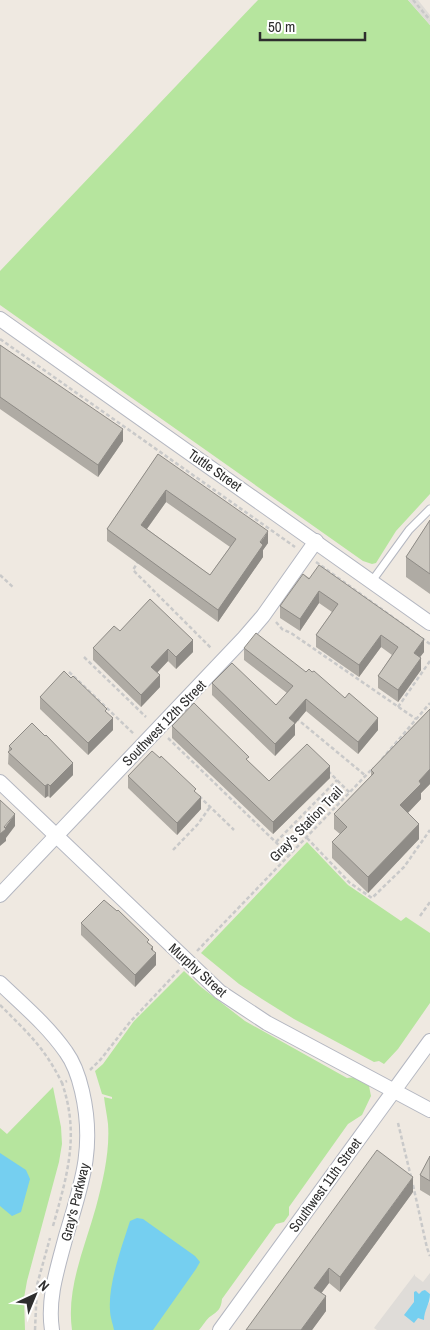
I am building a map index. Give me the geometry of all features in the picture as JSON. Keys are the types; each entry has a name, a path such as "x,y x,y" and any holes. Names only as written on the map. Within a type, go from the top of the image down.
{"street":[{"name":"Tuttle Street","path":"0,318 372,580 430,623"},
{"name":"Southwest 12th Street","path":"0,895 253,628 316,541"},
{"name":"Murphy Street","path":"0,782 220,992 266,1023 430,1110"},
{"name":"Gray's Parkway","path":"0,983 46,1027 67,1054 80,1083 86,1108 88,1133 84,1176 57,1269 52,1296 52,1330"},
{"name":"Southwest 11th Street","path":"220,1330 430,1041"}],"lane":[{"path":"372,580 400,541 430,509"}],"path":[{"path":"413,0 430,20"},
{"path":"0,339 299,550"},
{"path":"140,559 133,570 212,649"},
{"path":"314,561 430,644"},
{"path":"0,575 14,588"},
{"path":"275,620 282,629 291,633 416,720"},
{"path":"84,657 146,717"},
{"path":"398,707 430,660"},
{"path":"69,672 137,737"},
{"path":"381,760 430,703"},
{"path":"295,717 366,776"},
{"path":"168,738 290,856"},
{"path":"323,766 350,793"},
{"name":"Gray's Station Trail","path":"193,956 375,767"},
{"path":"276,842 336,780"},
{"path":"196,794 234,830"},
{"path":"173,850 200,822 204,813 210,807"},
{"path":"307,838 350,883 372,898 404,867 430,830"},
{"path":"420,916 430,902"},
{"path":"88,1072 101,1059 130,1022 180,968"},
{"path":"0,1005 33,1037 45,1053 62,1083 70,1116 71,1149 68,1174 52,1229"},
{"path":"62,1083 70,1079"},
{"path":"398,1123 430,1256"},
{"path":"35,1330 37,1285 50,1236"}],"green space":[{"path":"258,0 408,0 430,25 430,494 396,531 376,563 372,564 363,561 0,305 0,271"},
{"path":"307,842 348,885 401,921 406,917 430,933 430,1003 398,1049 384,1064 379,1061 374,1062 294,1019 239,984 201,953"},
{"path":"184,971 201,987 245,1021 347,1078 356,1077 369,1086 371,1096 362,1115 348,1124 289,1207 289,1215 284,1222 276,1224 222,1299 219,1309 199,1330 72,1330 71,1314 74,1283 101,1187 108,1145 108,1124 104,1097 112,1099 112,1097 102,1094 95,1071 103,1064 134,1021"},
{"path":"53,1087 61,1127 62,1144 59,1162 27,1281 24,1298 25,1330 0,1330 0,1128 7,1134"}],"shaded area":[{"path":"408,0 418,0 430,15 430,25"},
{"path":"430,1273 430,1294 425,1290 424,1310 430,1302 430,1330 377,1330 374,1328 415,1274 423,1282"}],"water":[{"path":"0,1153 26,1170 30,1179 21,1212 12,1216 0,1206"},
{"path":"137,1218 143,1219 195,1256 200,1262 153,1330 114,1330 110,1310 113,1277 130,1221"},
{"path":"425,1290 430,1294 424,1320 418,1318 414,1323 404,1315 414,1302 414,1292 416,1291 419,1294"}],"building":[{"path":"0,345 123,429 98,465 0,397"},
{"path":"158,454 268,531 260,542 263,545 218,610 107,529","holes":["166,490 236,539 210,575 141,525"]},
{"path":"430,520 430,574 406,557"},
{"path":"319,565 424,639 414,653 421,658 398,690 378,676 398,647 381,635 359,665 316,635 338,604 319,591 300,619 280,606 303,574 309,579"},
{"path":"150,599 193,640 176,657 168,649 151,667 160,675 141,695 93,648 114,626 120,631"},
{"path":"256,633 306,672 309,669 312,672 314,671 345,698 349,693 378,718 358,742 306,699 289,718 295,723 275,744 212,683 232,663 276,705 293,686 244,648"},
{"path":"64,671 71,678 73,676 107,709 105,711 113,718 88,743 40,697"},
{"path":"194,703 249,757 246,759 269,781 307,744 330,766 273,822 172,726"},
{"path":"430,709 430,769 419,781 421,784 400,805 419,824 368,877 332,842 347,827 334,814 374,773 371,770"},
{"path":"32,723 73,763 50,786 48,784 45,786 8,752 12,749 9,746"},
{"path":"152,751 160,758 161,756 196,789 194,791 201,797 177,823 128,776"},
{"path":"0,800 15,814 4,827 6,829 0,834"},
{"path":"104,900 118,910 149,940 147,942 156,953 135,975 81,923"},
{"path":"377,1150 413,1177 340,1277 329,1268 314,1288 326,1296 301,1330 246,1330"},
{"path":"430,1156 430,1181 420,1175"}]}
